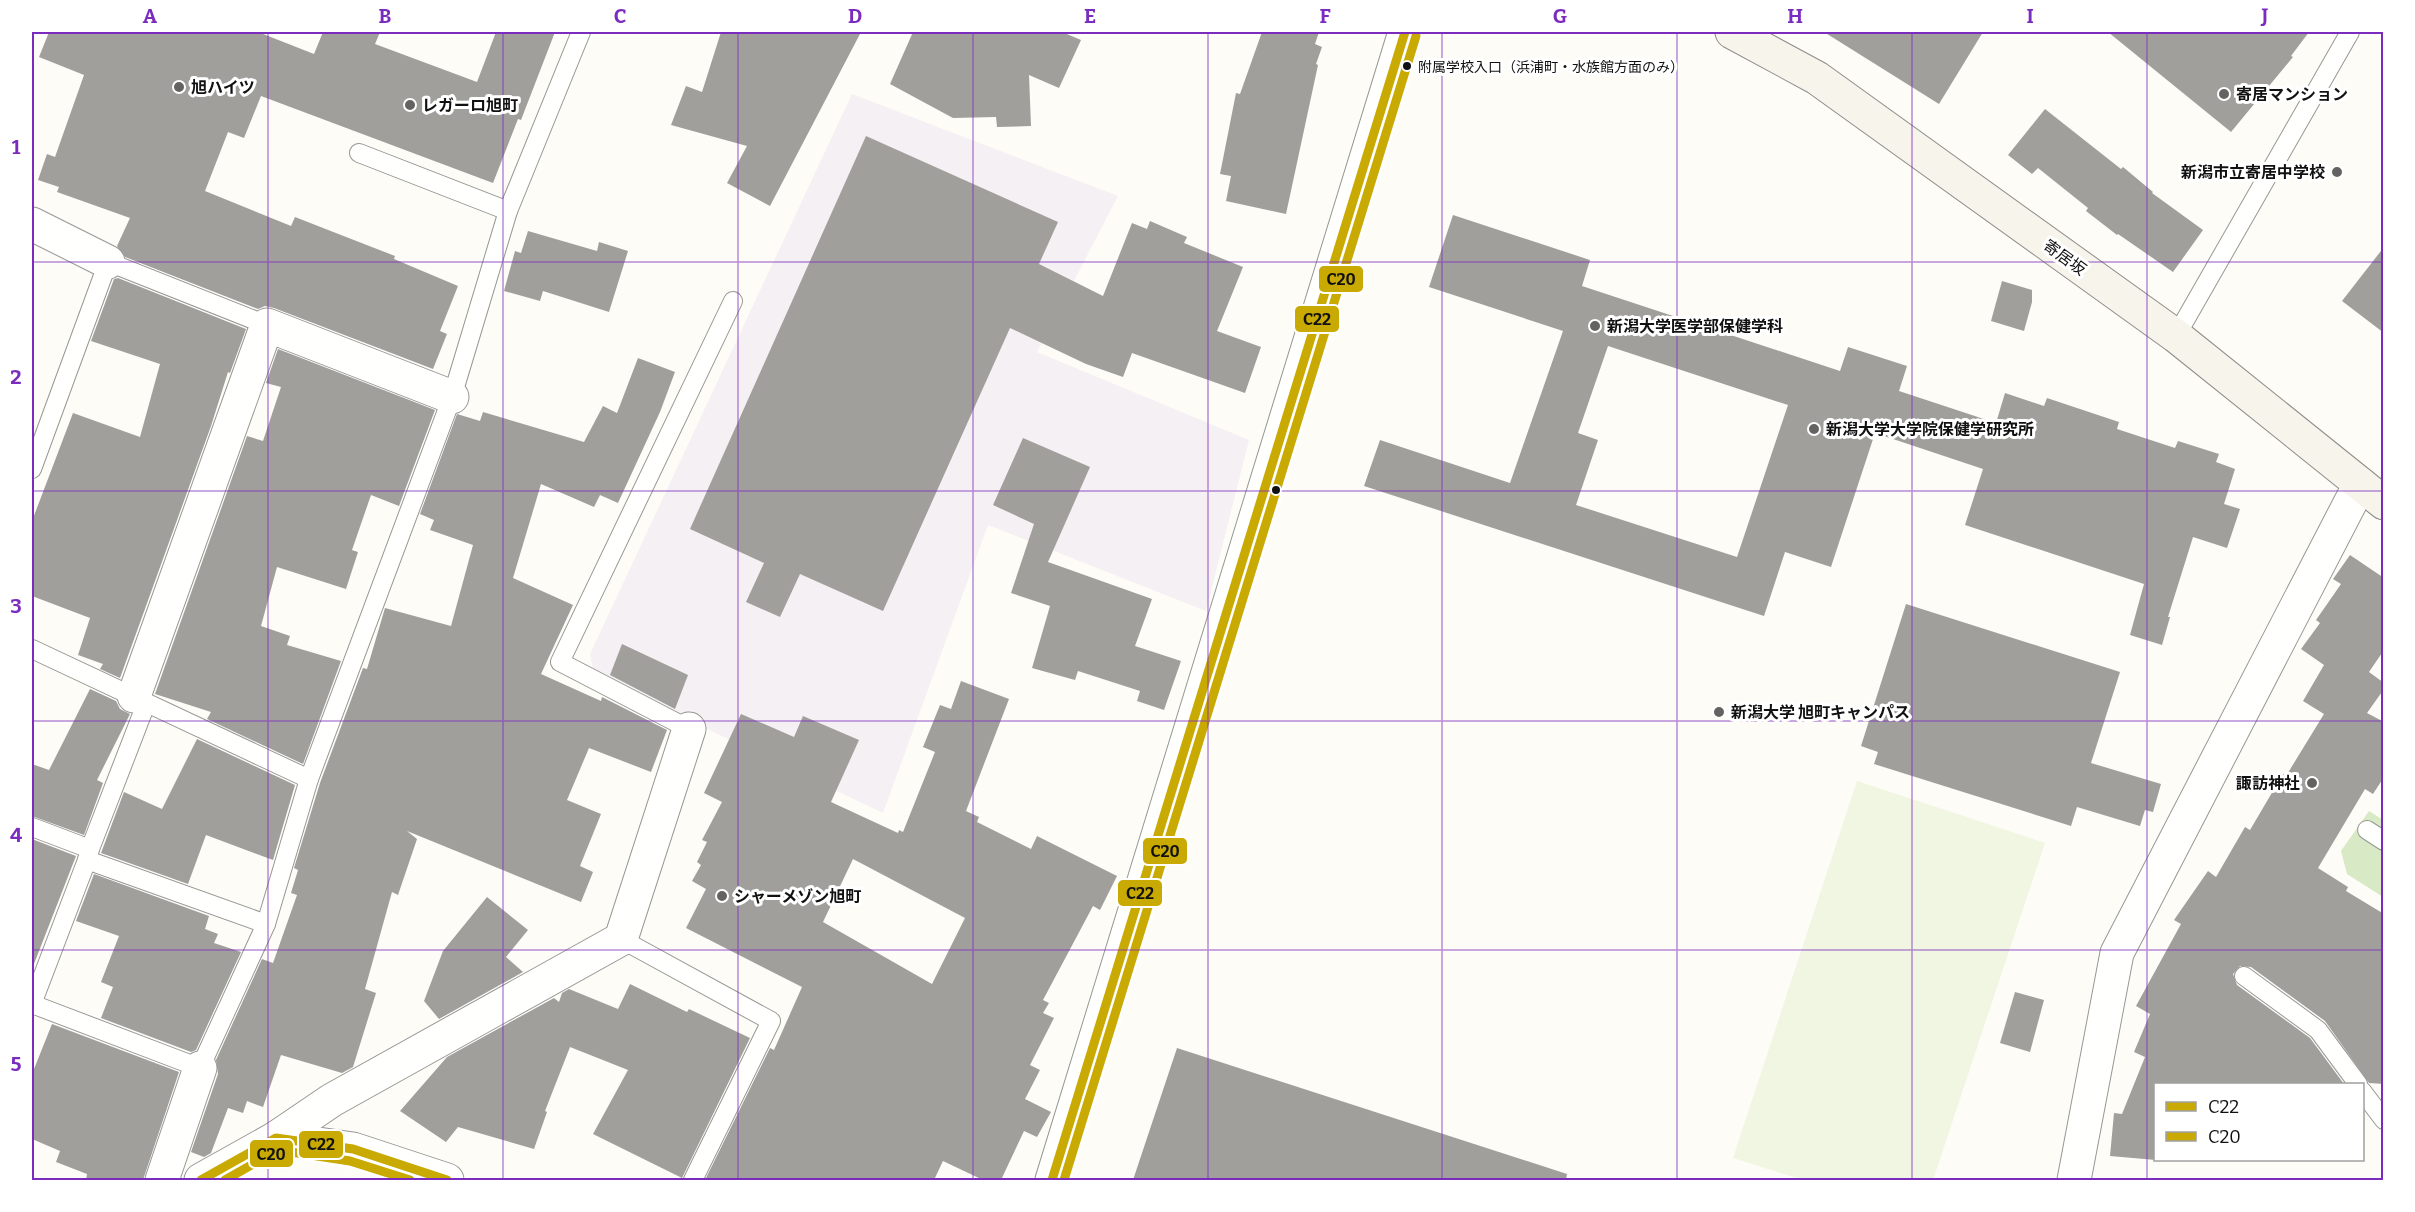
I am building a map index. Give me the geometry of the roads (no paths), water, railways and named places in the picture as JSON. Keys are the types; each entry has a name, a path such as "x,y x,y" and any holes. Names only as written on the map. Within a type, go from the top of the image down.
{"street":[{"path":"1052,1180 1405,32"},
{"name":"寄居坂","path":"1732,32 1817,78 2176,336 2372,494"},
{"path":"32,224 108,262"},
{"path":"140,700 267,325 452,396"},
{"path":"2074,1180 2118,953 2372,494"},
{"path":"201,1180 276,1138 332,1100 621,939 689,729"},
{"path":"162,1180 200,1068"},
{"path":"276,1138 352,1149 447,1180"}],"lane":[{"path":"140,700 89,855 32,1001 200,1068 266,924 309,779 452,396 508,211 581,32"},
{"path":"2176,336 2350,32"},
{"path":"359,153 508,211"},
{"path":"32,469 108,262 267,325"},
{"path":"689,729 560,662 733,300"},
{"path":"32,649 309,779"},
{"path":"32,827 89,855 266,924"},
{"path":"2367,830 2384,841"},
{"path":"621,939 771,1021 693,1180"},
{"path":"2244,976 2318,1030 2357,1083"},
{"path":"2364,1094 2384,1120"}],"place":[{"name":"附属学校入口（浜浦町・水族館方面のみ）","path":"1407,66"},
{"name":"旭ハイツ","path":"179,87"},
{"name":"寄居マンション","path":"2224,94"},
{"name":"レガーロ旭町","path":"410,105"},
{"name":"新潟市立寄居中学校","path":"2337,172"},
{"name":"新潟大学医学部保健学科","path":"1595,326"},
{"name":"新潟大学大学院保健学研究所","path":"1814,429"},
{"name":"新潟大学 旭町キャンパス","path":"1719,712"},
{"name":"諏訪神社","path":"2312,783"},
{"name":"シャーメゾン旭町","path":"722,896"}]}
